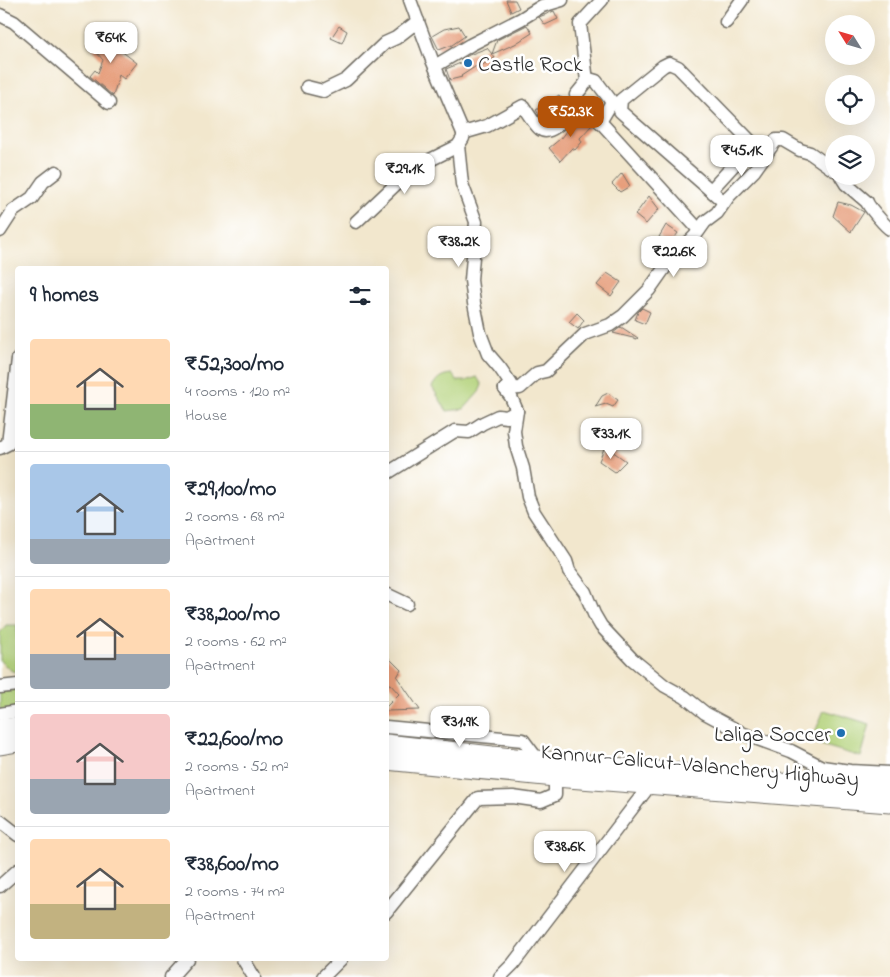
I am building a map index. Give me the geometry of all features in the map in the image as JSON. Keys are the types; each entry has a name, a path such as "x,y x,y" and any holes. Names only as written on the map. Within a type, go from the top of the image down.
{"highway":[{"path":"0,729 15,727"},
{"path":"0,745 15,742"},
{"name":"Kannur-Calicut-Valanchery Highway","path":"389,744 778,782 890,786"},
{"name":"Kannur-Calicut-Valanchery Highway","path":"389,760 555,777 890,803"}],"street":[{"path":"356,222 412,169 458,146 463,138 463,133 410,0"},
{"path":"435,66 542,6 562,0"},
{"path":"587,81 580,24 602,0"},
{"path":"726,22 742,0"},
{"path":"0,15 14,22 109,103"},
{"path":"307,87 322,92 346,80 386,44 418,22"},
{"path":"724,202 620,111 620,100 663,66 669,64 678,67 764,155"},
{"path":"600,122 612,102 596,81 589,79 576,95 580,103 586,106 600,122 699,230"},
{"path":"463,133 487,126 523,106 539,128 547,131 554,129 580,103"},
{"path":"505,389 520,388 537,373 546,371 585,334 610,325 623,316 649,290 668,263 705,222 717,213 724,202 754,171 776,140 783,140 825,164"},
{"path":"711,190 753,144"},
{"path":"458,146 462,184 476,222 472,280 474,303 480,333 488,354 511,384 505,389"},
{"path":"0,230 13,211 32,198 44,182 56,172"},
{"path":"847,185 867,202 886,227 890,229"},
{"path":"0,448 8,444 5,436 15,377"},
{"path":"505,389 517,411 514,431 516,446 524,468 528,497 534,512 566,561 573,578 585,592 601,626 632,659 665,686 685,697 705,713 744,734 791,751 822,767 850,772 890,773"},
{"path":"389,472 455,431 469,432 482,423 498,416 508,417 517,411"},
{"path":"389,595 407,604"},
{"path":"0,687 15,686"},
{"path":"0,714 15,712"},
{"path":"389,727 523,740 538,760"},
{"path":"389,908 478,798 512,797 541,801 555,795 555,777"},
{"path":"500,977 513,964 650,785"},
{"path":"0,821 15,832"},
{"path":"0,886 15,873"},
{"path":"171,977 185,961"},
{"path":"244,961 254,977"},
{"path":"324,977 339,961"}],"green space":[{"path":"452,374 457,381 465,381 477,377 482,385 479,392 464,409 447,411 432,387 440,378"},
{"path":"6,625 15,625 15,672 0,661 0,633"},
{"path":"15,689 15,707 0,717 0,690"},
{"name":"Laliga Soccer","path":"824,710 870,724 861,757 811,742"}],"building":[{"path":"506,0 515,0 519,8 511,12"},
{"path":"554,11 558,19 545,25 539,17"},
{"path":"527,25 532,33 515,44 492,54 497,40"},
{"path":"339,26 347,31 342,43 331,38"},
{"path":"459,26 465,36 452,45 439,50 432,36 444,29"},
{"path":"99,34 137,63 124,79 119,75 113,96 90,76 95,70 98,73 103,60 91,46"},
{"path":"487,48 495,58 482,65 481,63 462,77 450,80 446,69 463,62 461,60 469,55"},
{"path":"559,95 568,104 559,113 544,122 536,110"},
{"path":"582,116 592,125 580,138 582,142 575,150 572,148 560,161 549,148 560,139 574,121"},
{"path":"622,173 630,186 620,192 612,184"},
{"path":"649,196 659,209 646,224 635,215"},
{"path":"838,202 851,205 864,212 851,232 833,216"},
{"path":"666,225 678,233 670,244 659,237"},
{"path":"607,273 621,282 611,296 597,285"},
{"path":"642,308 650,312 645,324 635,320"},
{"path":"577,313 584,320 578,329 569,322"},
{"path":"621,327 638,338 613,333"},
{"path":"608,393 618,400 613,407 606,404 595,407 602,396"},
{"path":"605,446 626,461 615,472 599,461"},
{"path":"389,658 401,670 397,677 420,710 389,711 389,704 399,694 390,684"}],"place":[{"name":"Castle Rock","path":"468,63"},
{"name":"Laliga Soccer","path":"841,733"}]}
